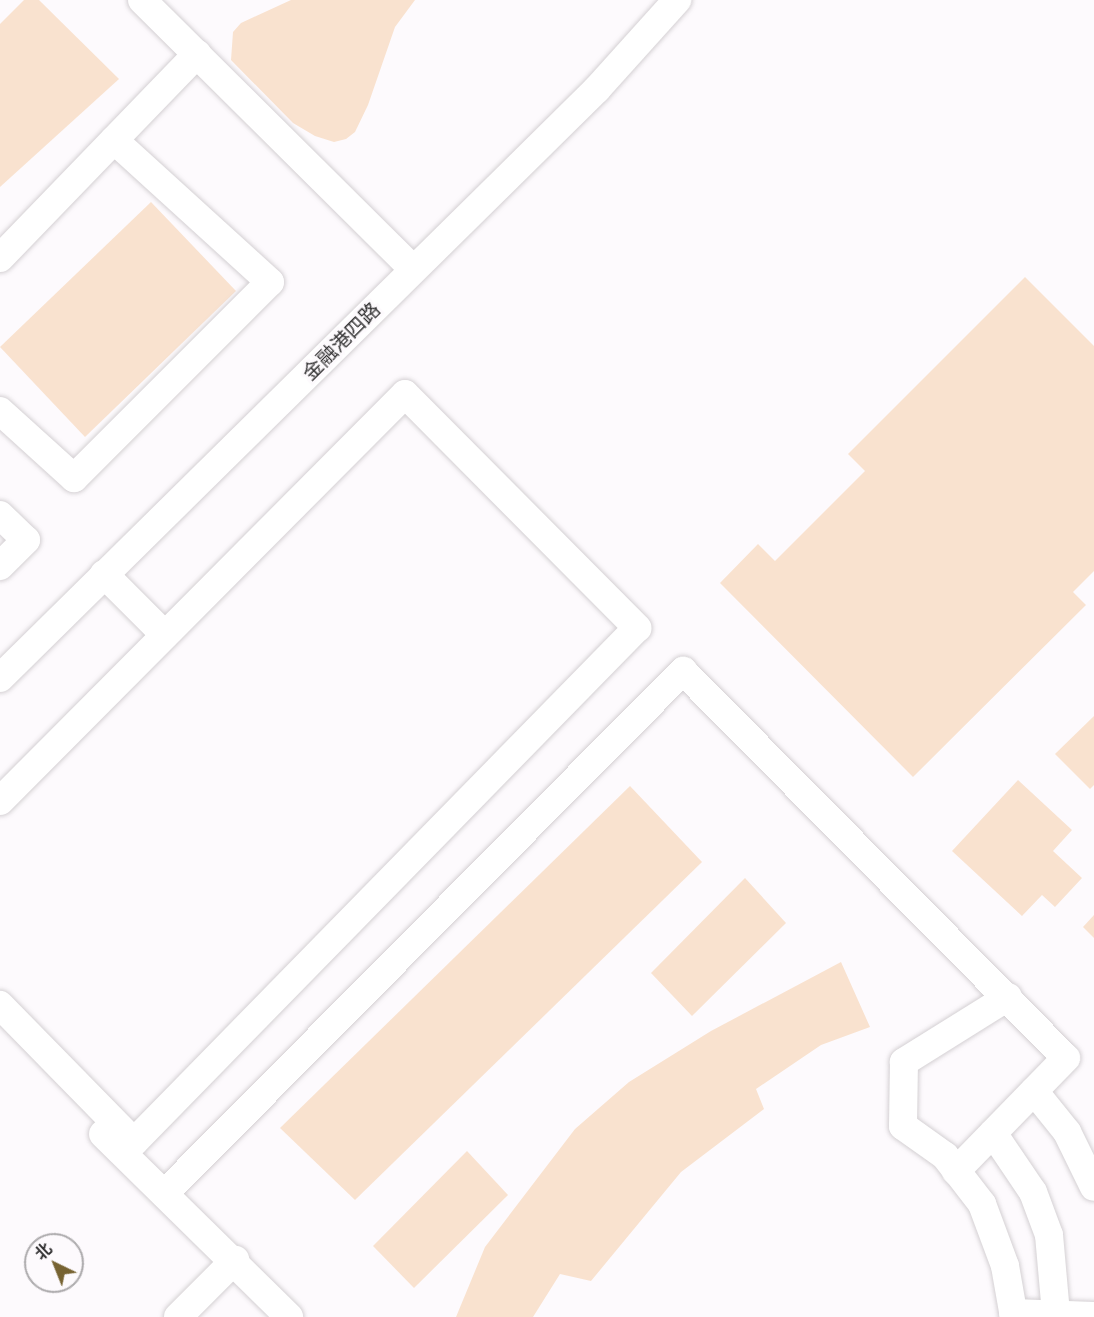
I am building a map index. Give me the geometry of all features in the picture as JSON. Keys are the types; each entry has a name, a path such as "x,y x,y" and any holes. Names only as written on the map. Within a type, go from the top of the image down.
{"street":[{"path":"142,0 413,269"},
{"name":"金融港四路","path":"0,678 597,89 677,0"},
{"path":"0,258 197,54"},
{"path":"0,411 74,478 270,282 114,140"},
{"path":"0,801 405,394 638,628 134,1142 0,1005"},
{"path":"0,515 26,540 0,566"},
{"path":"104,574 165,635"},
{"path":"164,1194 683,671 1066,1058 956,1171"},
{"path":"1008,997 904,1062 903,1126 945,1156 982,1204 1005,1266 1014,1315 1094,1316"},
{"path":"0,1031 164,1194 235,1260 277,1313"},
{"path":"1034,1091 1067,1132 1094,1187"},
{"path":"993,1133 1033,1192 1048,1235 1056,1314"},
{"path":"178,1317 235,1260"}],"building":[{"path":"24,0 39,0 119,79 0,187 0,24"},
{"path":"291,0 415,0 395,27 368,105 355,132 346,139 334,142 315,136 293,123 231,60 233,32 241,23"},
{"path":"151,202 236,291 85,437 0,347"},
{"path":"1025,277 1094,346 1094,571 1073,592 1086,605 913,777 720,583 758,544 775,561 865,471 848,454"},
{"path":"1094,716 1094,785 1090,789 1055,754"},
{"path":"1018,780 1072,830 1053,851 1082,878 1055,907 1042,895 1022,916 952,851"},
{"path":"630,786 702,862 355,1200 280,1128"},
{"path":"745,878 786,923 692,1016 651,973"},
{"path":"1094,915 1094,938 1083,927"},
{"path":"841,962 870,1027 821,1045 756,1089 764,1109 681,1172 591,1281 560,1274 533,1317 456,1317 485,1247 575,1129 629,1082 711,1031"},
{"path":"467,1151 508,1195 414,1288 373,1246"}]}
